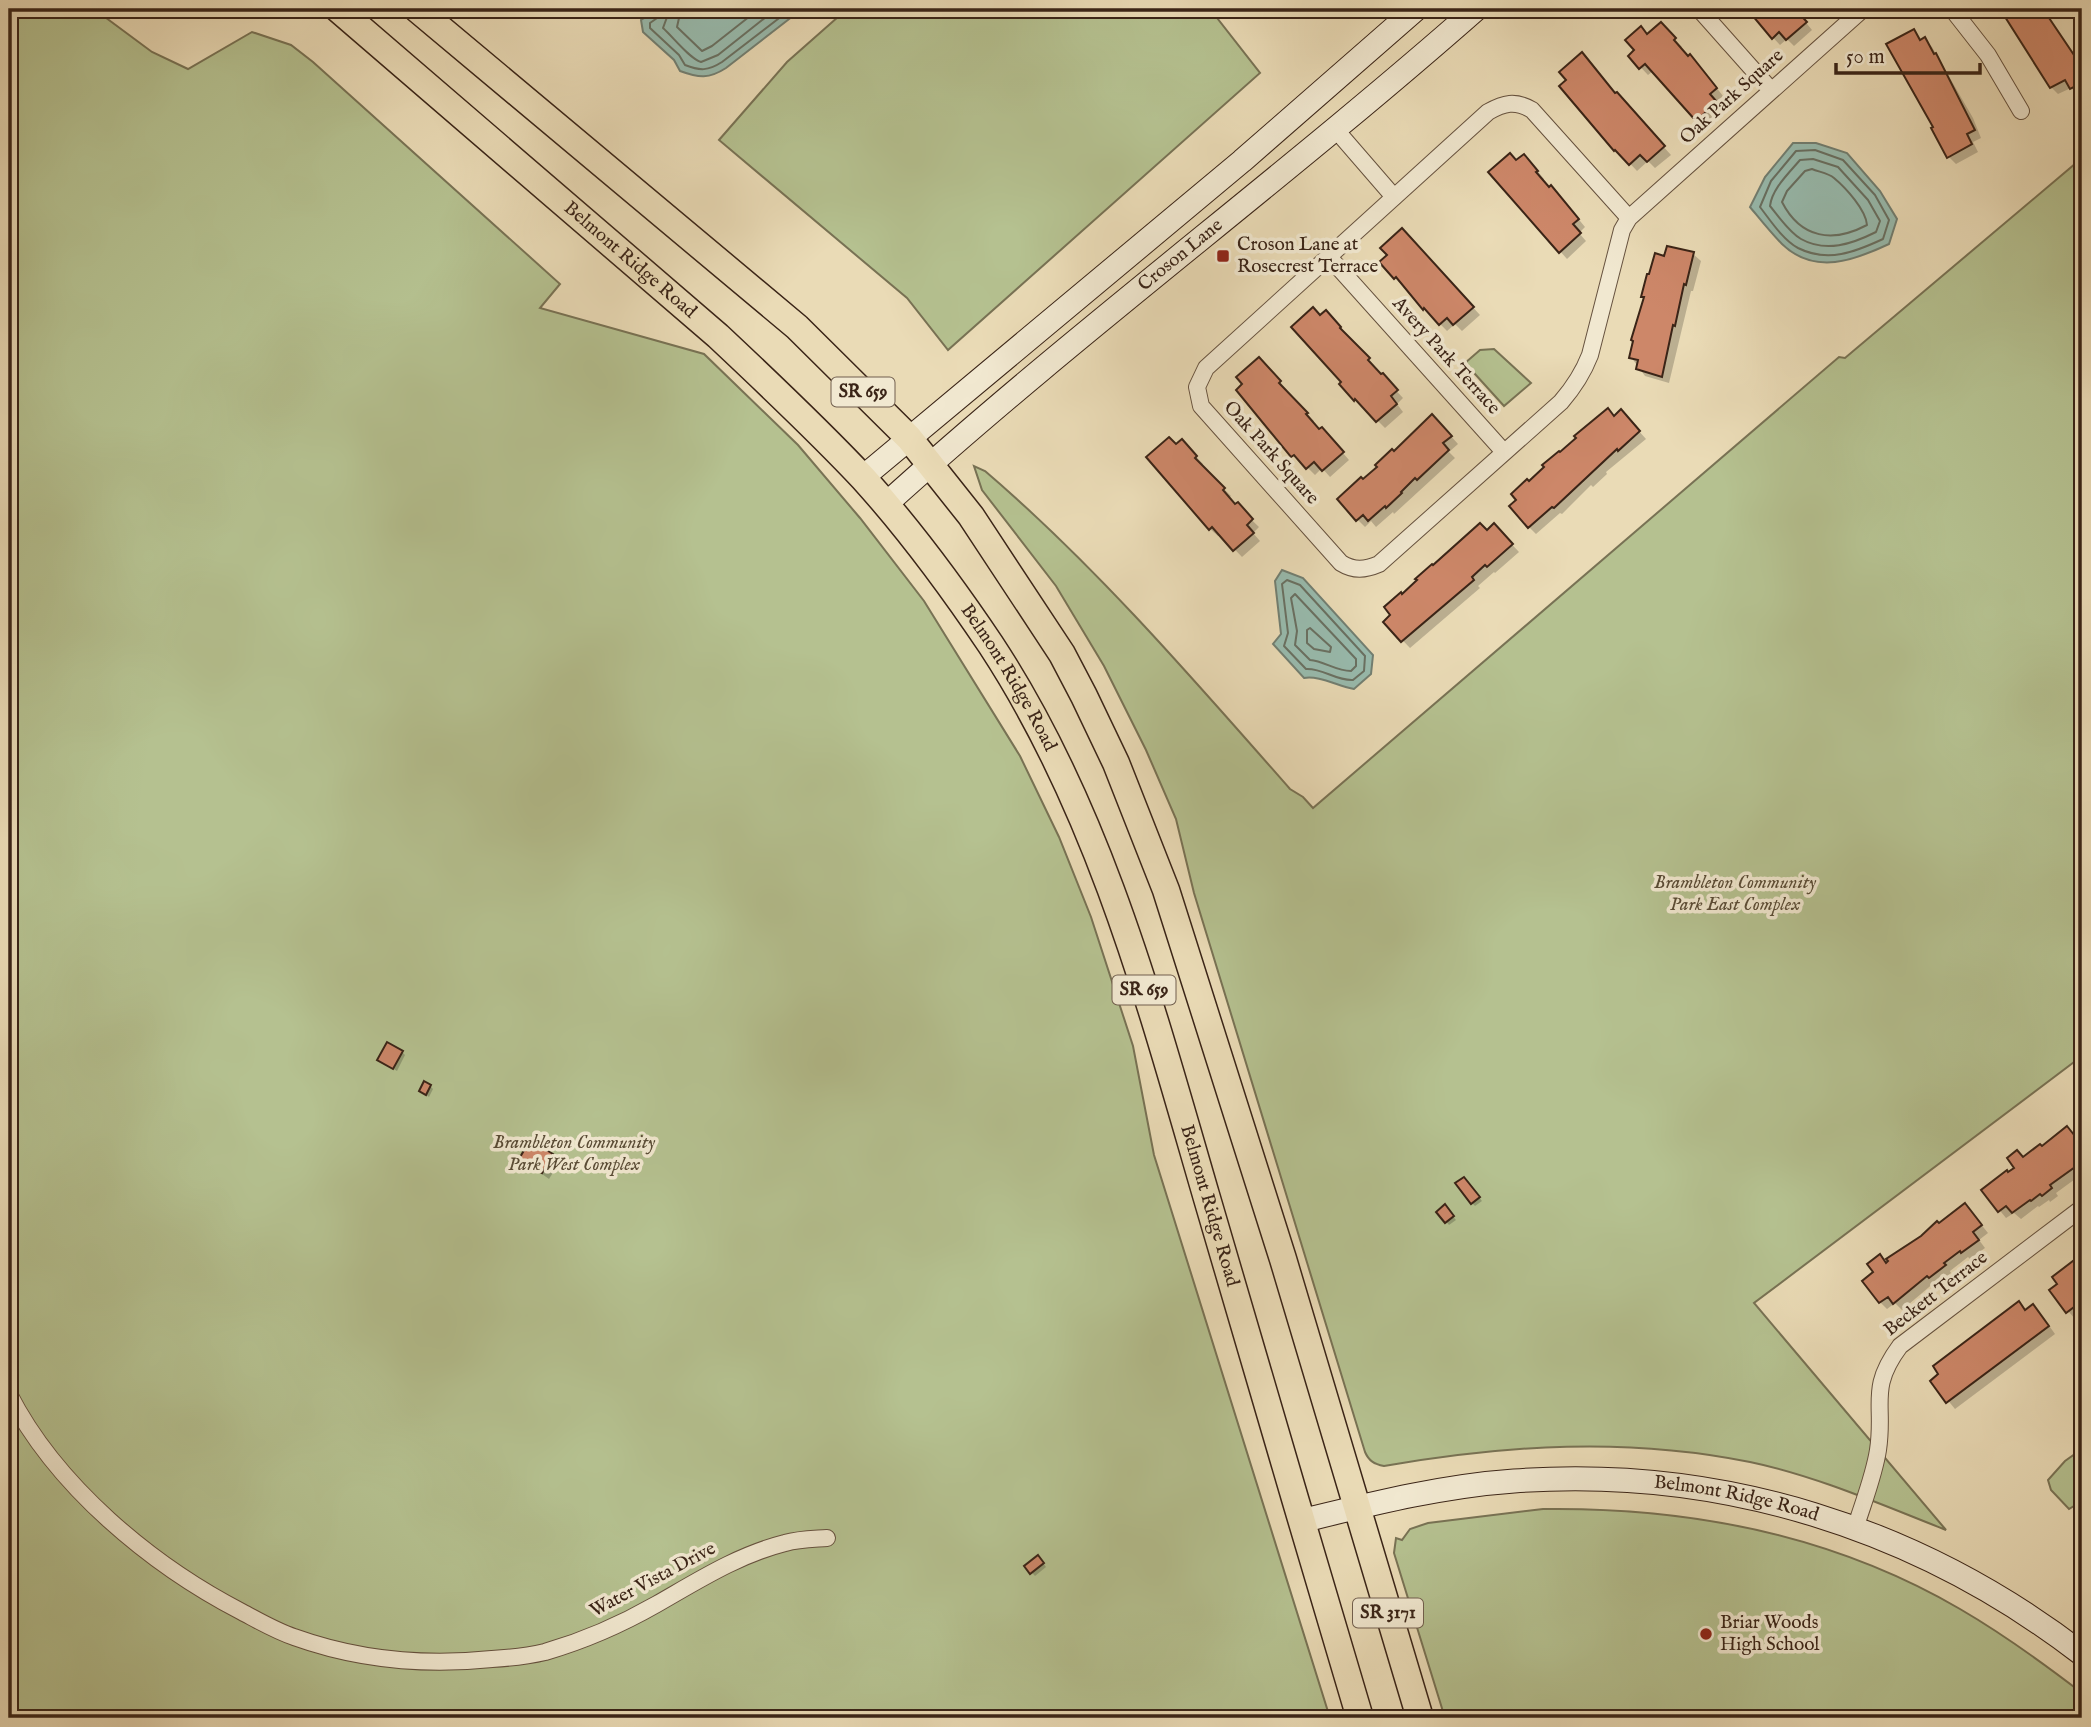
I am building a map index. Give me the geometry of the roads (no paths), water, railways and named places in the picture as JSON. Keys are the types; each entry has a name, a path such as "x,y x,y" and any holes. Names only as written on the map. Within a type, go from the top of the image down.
{"main road":[{"name":"Belmont Ridge Road","path":"338,9 718,336 862,478 936,568 992,648 1042,734 1081,811 1124,928 1166,1057 1301,1521 1478,1485 1514,1481 1595,1479 1652,1482 1753,1498 1813,1513 1925,1557 1989,1590 2082,1654"},
{"name":"SR 659","path":"418,9 797,327 909,438 971,516 1062,654 1116,763 1166,890 1283,1259 1356,1508"},
{"name":"Croson Lane","path":"862,478 1242,161 1416,9"},
{"name":"Croson Lane","path":"885,505 1133,292 1336,130 1476,9"},
{"name":"SR 3171","path":"1356,1508 1420,1718"},
{"name":"SR 3171","path":"1301,1521 1360,1718"}],"street":[{"path":"1699,9 1771,90"},
{"name":"Oak Park Square","path":"1629,218 1532,110 1519,103 1503,104 1488,112 1206,368 1196,387 1201,406 1341,563 1349,568 1359,569 1369,569 1379,564 1561,402 1584,370 1622,230 1629,218 1863,9"},
{"path":"1952,9 1988,55 2021,111"},
{"path":"1336,130 1394,197"},
{"name":"Avery Park Terrace","path":"1329,257 1504,452"},
{"name":"Beckett Terrace","path":"1855,1529 1878,1451 1878,1395 1889,1361 1900,1346 2082,1208"},
{"name":"Water Vista Drive","path":"9,1394 20,1416 86,1497 125,1535 162,1563 232,1607 293,1637 341,1651 383,1659 465,1662 543,1652 627,1620 687,1585 749,1555 787,1542 827,1538"}],"water":[{"path":"659,9 802,9 726,68 704,76 680,71 674,60 643,32 641,20"},
{"path":"1793,143 1816,143 1847,153 1880,191 1897,219 1889,244 1849,259 1821,262 1795,254 1778,240 1750,207 1765,177"},
{"path":"1282,570 1303,578 1373,655 1371,674 1354,689 1322,679 1304,678 1273,644 1281,634 1275,581"}],"place":[{"name":"Croson Lane at Rosecrest Terrace","path":"1223,256"},
{"name":"Briar Woods High School","path":"1706,1634"}],"park label":[{"name":"Brambleton Community Park East Complex","path":"1735,894"},
{"name":"Brambleton Community Park West Complex","path":"574,1154"}]}
